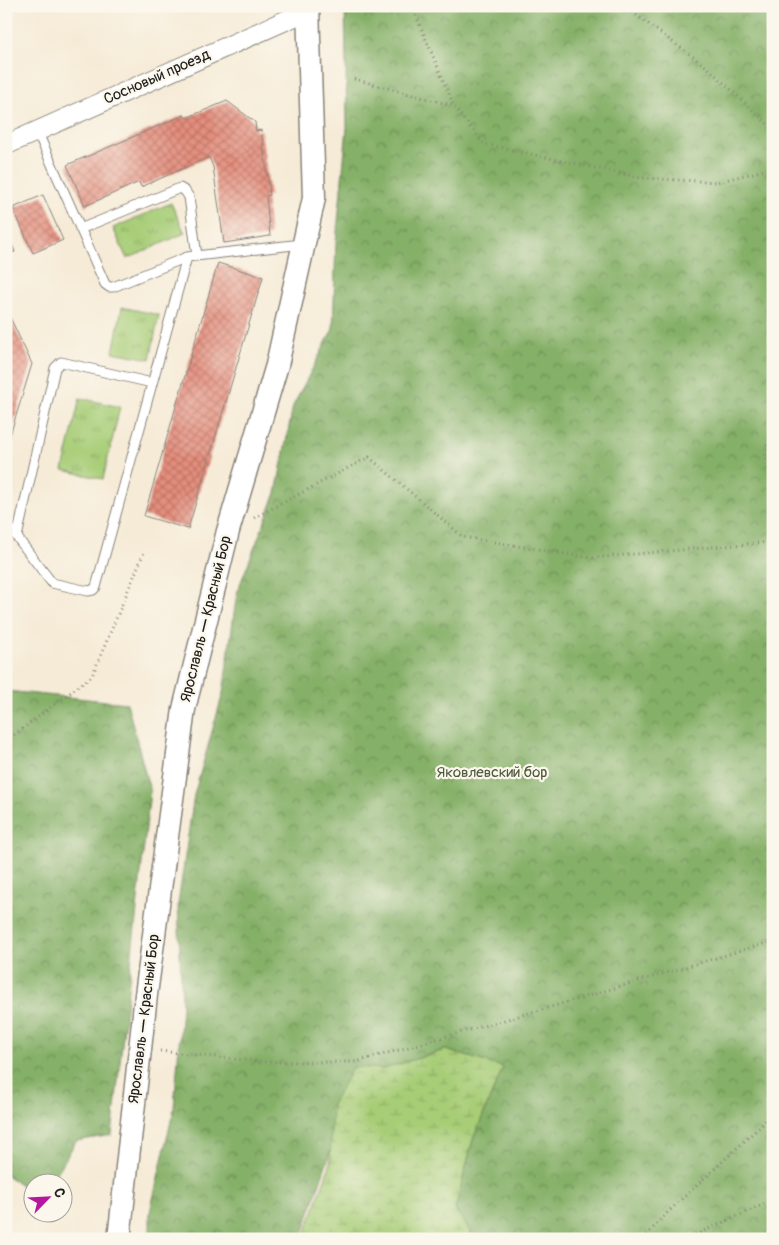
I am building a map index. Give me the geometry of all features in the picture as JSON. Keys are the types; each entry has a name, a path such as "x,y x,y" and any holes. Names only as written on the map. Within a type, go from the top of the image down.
{"street":[{"name":"Сосновый проезд","path":"6,145 308,8"},
{"name":"Ярославль — Красный Бор","path":"119,1239 140,1048 184,709 228,532 277,365 314,198 308,8"}],"lane":[{"path":"37,131 105,284 109,287 187,257 304,243"},
{"path":"80,229 180,188 186,190 189,197 197,256"},
{"path":"6,523 52,583 88,591 96,587 187,257"},
{"path":"17,537 57,364 62,362 152,383"}],"path":[{"path":"412,6 454,106 484,144 642,178 717,182 773,168"},
{"path":"624,6 708,68 773,129"},
{"path":"354,79 454,106"},
{"path":"773,420 765,455 773,491"},
{"path":"228,532 369,457 463,537 591,558 771,542 773,536"},
{"path":"6,741 92,676 145,550"},
{"path":"140,1048 261,1062 356,1062 773,941"},
{"path":"643,1239 666,1214 765,1122 773,1091"},
{"path":"686,1239 773,1200"}],"green space":[{"name":"Яковлевский бор","path":"345,6 773,6 773,1239 473,1239 455,1209 473,1139 503,1067 445,1050 384,1069 353,1067 331,1150 301,1239 150,1239 150,1212 174,1108 182,1007 178,904 194,795 223,693 237,592 276,493 293,406 333,329 336,242 347,128"},
{"path":"171,203 185,233 127,259 113,228"},
{"path":"122,307 159,315 150,359 113,352"},
{"path":"80,398 120,407 103,479 63,470"},
{"path":"6,691 127,703 150,791 112,1135 76,1141 58,1172 22,1172 22,1185 6,1175"},
{"path":"445,1050 503,1067 473,1139 455,1209 473,1239 303,1239 330,1165 332,1105 353,1067 384,1069"}],"building":[{"path":"227,101 255,122 256,131 261,130 270,195 266,196 270,236 224,243 213,167 209,157 141,187 139,182 85,206 67,165 184,115 186,118"},
{"path":"43,195 63,240 33,253 13,208"},
{"path":"6,232 15,252 6,255"},
{"path":"218,263 263,277 188,529 144,516"},
{"path":"8,313 32,364 7,445 6,314"}]}
